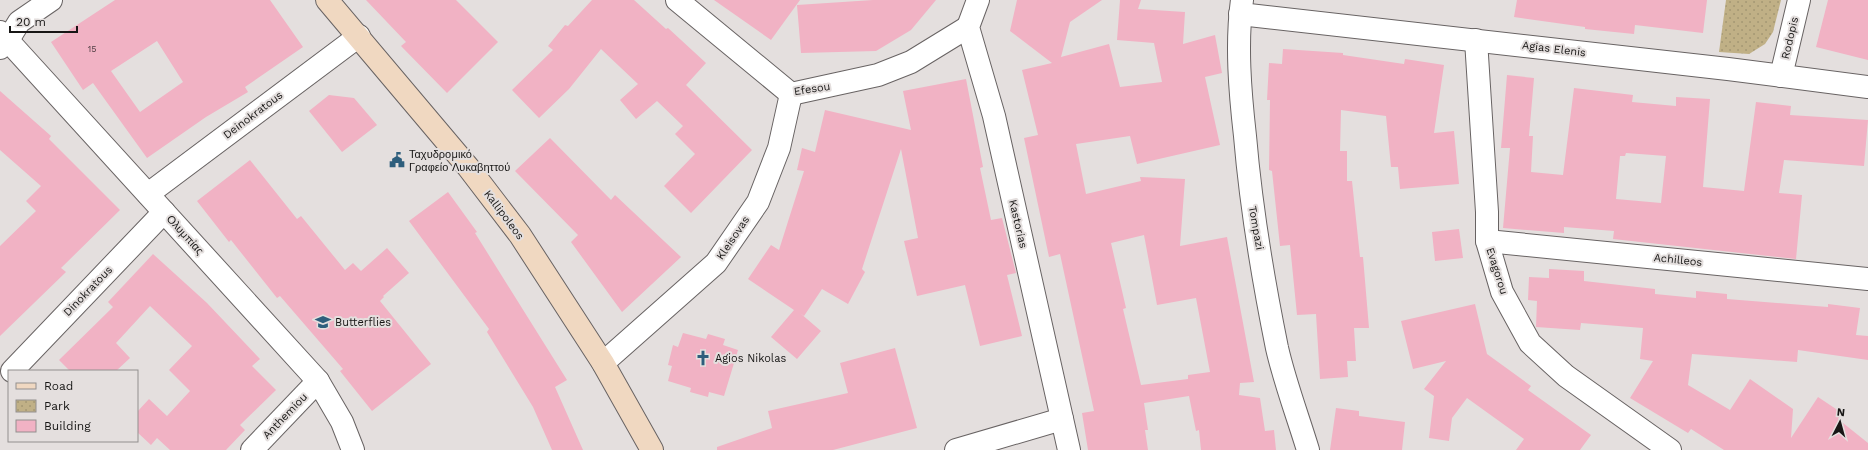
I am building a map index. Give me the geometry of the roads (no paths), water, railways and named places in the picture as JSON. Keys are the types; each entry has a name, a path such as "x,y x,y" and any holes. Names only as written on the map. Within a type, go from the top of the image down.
{"main road":[{"name":"Kallipoleos","path":"327,0 468,167 520,235 603,363 652,450"}],"street":[{"path":"3,40 19,22 51,0"},
{"name":"Efesou","path":"677,0 791,94 878,75 910,62 968,27"},
{"path":"968,27 978,0"},
{"name":"Rodopis","path":"1781,76 1799,0"},
{"name":"Agias Elenis","path":"1241,7 1476,40 1781,76 1868,88"},
{"name":"Tompazi","path":"1241,7 1242,111 1250,189 1278,350 1308,450"},
{"name":"Kastorias","path":"968,27 994,116 1069,450"},
{"name":"Deinokratous","path":"148,194 358,36"},
{"name":"Ολυμπίας","path":"3,40 148,194 318,381 342,422 352,450"},
{"name":"Evagorou","path":"1476,40 1487,212 1487,241 1502,292 1530,343 1566,376 1670,450"},
{"name":"Kleisovas","path":"603,363 716,263 758,202 779,148 791,94"},
{"name":"Dinokratous","path":"13,370 164,212"},
{"name":"Achilleos","path":"1487,241 1868,279"},
{"path":"0,383 8,375"},
{"name":"Anthemiou","path":"252,450 318,381"},
{"path":"956,450 1062,419"}],"place":[{"name":"Ταχυδρομικό Γραφείο Λυκαβηττού","path":"397,160"},
{"name":"Butterflies","path":"323,322"},
{"name":"Agios Nikolas","path":"703,358"}]}
